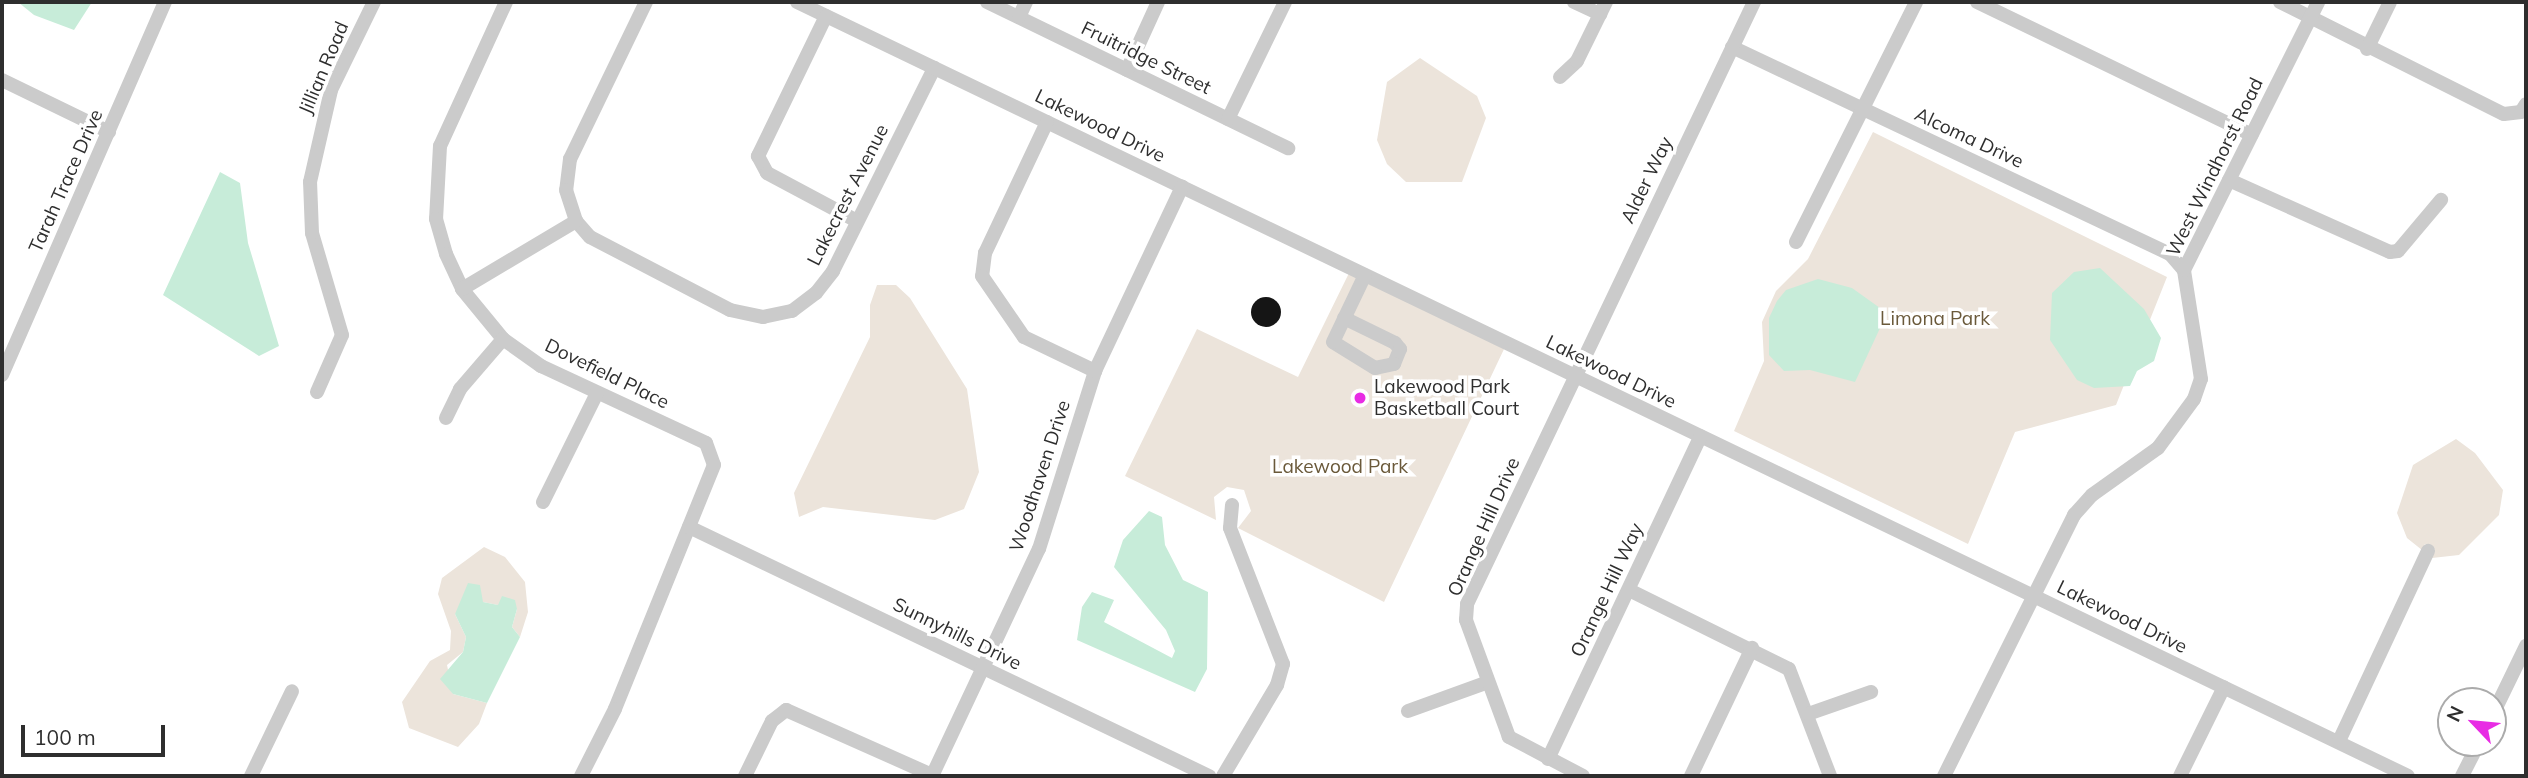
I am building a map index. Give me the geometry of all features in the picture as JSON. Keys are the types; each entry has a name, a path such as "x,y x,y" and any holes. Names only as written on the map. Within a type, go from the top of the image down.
{"street":[{"name":"Tarah Trace Drive","path":"2,375 165,2"},
{"name":"Jillian Road","path":"317,393 342,335 312,233 310,182 331,90 374,2"},
{"name":"Dovefield Place","path":"506,2 440,146 436,219 463,289 503,338 541,366 706,443 714,465 615,709 581,776"},
{"path":"463,289 576,221 566,190 567,167 646,2"},
{"name":"Lakewood Drive","path":"797,2 2339,741 2392,773 2408,776"},
{"name":"Fruitridge Street","path":"988,2 1288,148"},
{"path":"1019,17 1026,2"},
{"path":"1127,70 1158,2"},
{"path":"1228,119 1285,2"},
{"path":"1560,77 1577,61 1602,8 1574,2"},
{"name":"Alder Way","path":"1575,376 1754,2"},
{"path":"1796,242 1916,2"},
{"path":"1977,2 2252,135"},
{"path":"2280,2 2367,49 2504,114 2521,112 2526,104"},
{"name":"West Windhorst Road","path":"1944,776 2031,594 2074,515 2092,495 2158,449 2193,399 2201,379 2184,270 2318,2"},
{"path":"2367,49 2390,2"},
{"path":"826,16 758,156 767,173 858,221"},
{"name":"Alcoma Drive","path":"1732,47 2170,254 2184,270"},
{"name":"Lakecrest Avenue","path":"576,221 611,253 730,310 763,317 792,311 816,293 858,221 934,68"},
{"path":"2,80 109,132"},
{"path":"1047,122 985,253 982,276 1024,337 1095,371"},
{"path":"2229,180 2390,252 2398,251 2441,200"},
{"name":"Woodhaven Drive","path":"933,776 1039,549 1095,371 1182,187"},
{"path":"1345,318 1395,343 1400,349 1394,364 1375,368 1334,347 1345,318 1364,275"},
{"path":"446,418 460,389 503,338"},
{"name":"Orange Hill Drive","path":"1575,376 1467,604 1466,620 1509,737 1583,776"},
{"path":"543,502 597,393"},
{"name":"Orange Hill Way","path":"1548,759 1701,436"},
{"path":"1223,776 1277,685 1283,664 1230,528 1232,505"},
{"name":"Sunnyhills Drive","path":"689,527 1209,776"},
{"path":"2339,741 2428,551"},
{"path":"1629,590 1752,648 1789,669 1830,776"},
{"path":"2506,687 2526,646"},
{"path":"1691,776 1752,648"},
{"path":"1408,710 1488,682"},
{"path":"2180,776 2224,687"},
{"path":"251,776 292,691"},
{"path":"1808,715 1871,692"},
{"path":"745,776 772,720 786,710 933,776"},
{"path":"2462,776 2472,757"}],"green space":[{"path":"1420,58 1477,96 1486,118 1462,182 1406,182 1387,164 1377,140 1387,82"},
{"name":"Limona Park","path":"1873,132 2167,277 2116,405 2015,432 1968,544 1734,431 1764,361 1762,322 1776,291 1808,259"},
{"name":"Lakewood Park","path":"1350,271 1505,347 1384,602 1238,528 1251,511 1244,490 1227,487 1214,497 1216,520 1125,476 1197,329 1298,377"},
{"path":"877,285 896,285 910,298 967,389 979,472 964,509 935,520 823,507 799,517 794,493 870,337 870,305"},
{"path":"2456,439 2475,453 2503,490 2499,515 2459,555 2432,558 2435,549 2425,544 2422,550 2407,538 2397,513 2413,465"},
{"path":"484,547 505,557 525,582 528,612 520,637 512,627 517,609 483,602 455,614 466,637 463,652 447,665 453,694 487,703 479,724 458,747 409,728 402,702 430,661 450,650 451,631 438,594 442,578"}],"shaded area":[{"path":"18,2 92,2 74,30 34,15"},
{"path":"220,172 240,183 248,243 279,346 259,356 163,295"},
{"path":"2100,268 2144,309 2161,338 2154,361 2137,371 2130,386 2094,388 2077,380 2050,340 2052,293 2074,272"},
{"path":"1818,279 1852,288 1887,313 1855,382 1810,370 1784,371 1769,355 1769,318 1777,301 1786,290"},
{"path":"1149,511 1162,517 1165,545 1183,580 1208,592 1207,669 1195,692 1077,640 1082,607 1092,592 1114,600 1104,622 1172,658 1175,651 1166,630 1114,567 1123,540"},
{"path":"468,583 480,585 483,602 498,605 502,596 515,600 517,609 512,627 520,637 487,703 453,694 440,679 463,652 466,637 455,614"}],"building":[{"path":"1266,297 1277,301 1281,312 1277,323 1266,327 1255,323 1251,312 1255,301"}],"place":[{"name":"Lakewood Park Basketball Court","path":"1360,398"}]}
